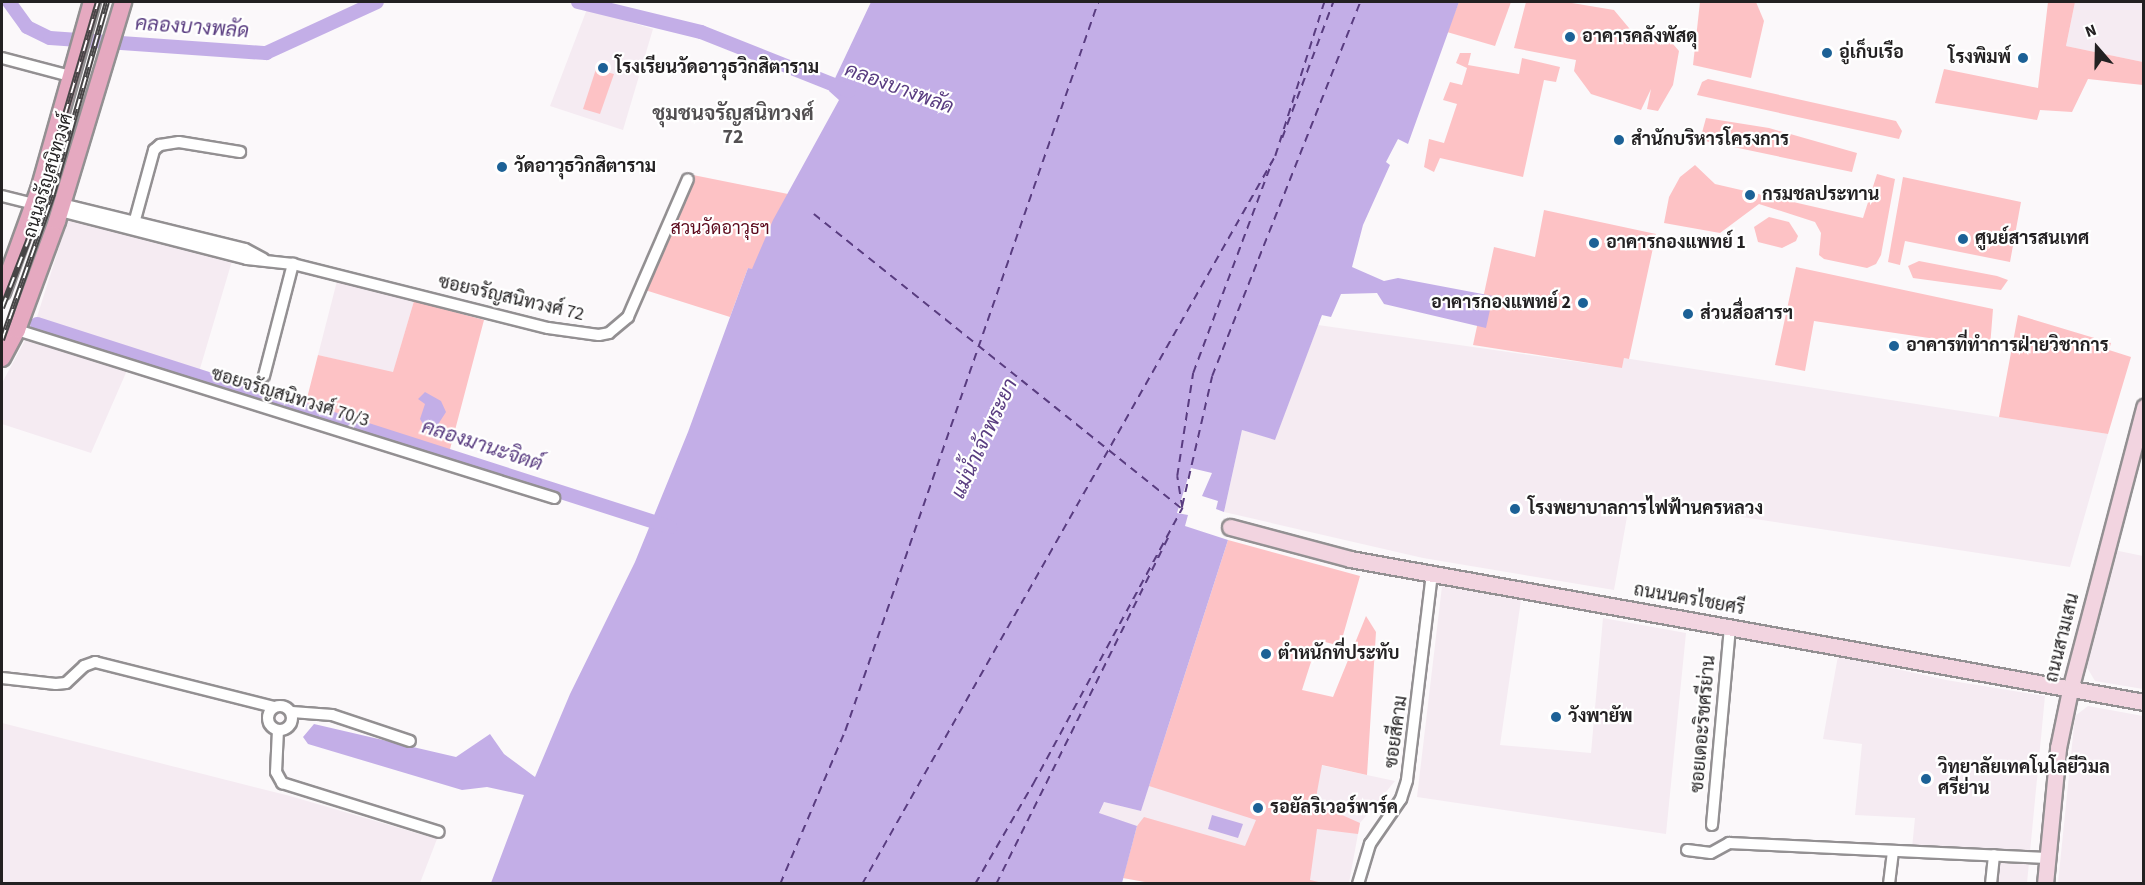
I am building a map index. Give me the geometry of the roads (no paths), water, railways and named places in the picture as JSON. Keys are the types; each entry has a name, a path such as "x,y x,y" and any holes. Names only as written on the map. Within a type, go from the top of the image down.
{"main road":[{"name":"ถนนจรัญสนิทวงศ์","path":"2,292 34,204 92,2"},
{"name":"ถนนจรัญสนิทวงศ์","path":"2,358 17,330 61,207 123,2"}],"street":[{"path":"2,58 70,76"},
{"path":"134,226 154,150 160,145 179,142 240,152"},
{"name":"ซอยจรัญสนิทวงศ์ 72","path":"61,207 270,262 293,264 548,328 609,333 628,317 688,179"},
{"path":"2,196 34,204"},
{"path":"264,376 293,264"},
{"name":"ซอยจรัญสนิทวงศ์ 70/3","path":"17,330 555,498"},
{"name":"ถนนสามเสน","path":"2045,884 2058,748 2070,690 2144,407"},
{"name":"ถนนนครไชยศรี","path":"1230,527 1310,550 1432,574 2144,702"},
{"name":"ซอยสีคาม","path":"1358,884 1370,844 1401,799 1407,780 1432,574"},
{"name":"ซอยเดอะริชศรีย่าน","path":"1712,825 1730,627"},
{"path":"2,678 56,684 66,682 84,666 95,662 274,707 282,706 291,712 332,715 410,741"},
{"path":"274,707 268,720 278,730 276,772 282,783 440,832"},
{"path":"278,730 289,727 291,712"},
{"path":"1687,850 1711,853 1729,843 2047,858"},
{"path":"1889,884 1893,851"},
{"path":"1991,884 1994,855"}],"water":[{"name":"แม่น้ำเจ้าพระยา","path":"871,2 1459,2 1408,144 1398,139 1386,162 1390,165 1363,225 1352,267 1384,281 1398,278 1493,296 1486,328 1384,304 1377,293 1341,294 1331,317 1322,315 1275,440 1242,430 1224,512 1216,509 1218,501 1202,496 1212,473 1191,468 1177,513 1188,515 1185,526 1228,540 1141,811 1104,802 1099,813 1137,826 1122,883 491,883 524,795 487,787 462,790 308,744 303,737 314,724 456,757 490,734 504,754 535,777 570,694 635,562 688,432 748,268 752,269 773,220 839,100 829,91"},
{"path":"425,392 441,401 446,412 437,426 427,431 420,419 425,404 418,399"},
{"path":"1212,815 1243,824 1238,838 1208,829"}],"waterway":[{"name":"คลองบางพลัด","path":"9,2 27,27 50,38 266,53 377,2"},
{"name":"คลองบางพลัด","path":"578,2 701,32 849,91"},
{"name":"คลองมานะจิตต์","path":"37,324 670,527"}],"railway":[{"path":"2,308 28,241 98,2"},
{"path":"2,340 53,194 107,2"}],"place":[{"name":"อาคารคลังพัสดุ","path":"1570,37"},
{"name":"อู่เก็บเรือ","path":"1827,53"},
{"name":"โรงพิมพ์","path":"2023,58"},
{"name":"โรงเรียนวัดอาวุธวิกสิตาราม","path":"603,68"},
{"name":"สำนักบริหารโครงการ","path":"1619,140"},
{"name":"วัดอาวุธวิกสิตาราม","path":"502,167"},
{"name":"กรมชลประทาน","path":"1750,195"},
{"name":"ศูนย์สารสนเทศ","path":"1963,239"},
{"name":"อาคารกองแพทย์ 1","path":"1594,243"},
{"name":"อาคารกองแพทย์ 2","path":"1583,303"},
{"name":"ส่วนสื่อสารฯ","path":"1688,314"},
{"name":"อาคารที่ทำการฝ่ายวิชาการ","path":"1894,346"},
{"name":"โรงพยาบาลการไฟฟ้านครหลวง","path":"1515,509"},
{"name":"ตำหนักที่ประทับ","path":"1266,654"},
{"name":"วังพายัพ","path":"1556,717"},
{"name":"วิทยาลัยเทคโนโลยีวิมล ศรีย่าน","path":"1926,779"},
{"name":"รอยัลริเวอร์พาร์ค","path":"1258,808"}],"district":[{"name":"ชุมชนจรัญสนิทวงศ์ 72","path":"733,126"}],"park label":[{"name":"สวนวัดอาวุธฯ","path":"720,229"}]}
